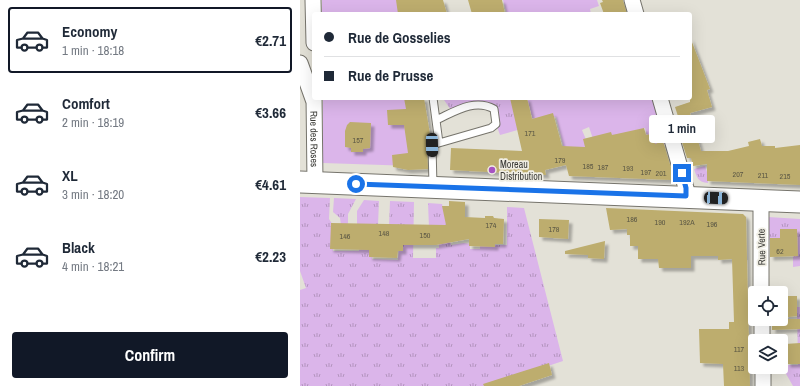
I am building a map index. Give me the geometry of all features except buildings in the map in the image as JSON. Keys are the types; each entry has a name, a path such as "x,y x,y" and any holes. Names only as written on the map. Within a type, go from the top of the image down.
{"main road":[{"path":"307,182 433,188 686,196 800,202"}],"street":[{"path":"313,0 313,12"},
{"path":"632,0 635,12"},
{"name":"Rue des Roses","path":"300,63 312,93"},
{"name":"Rue des Roses","path":"307,182 314,100"},
{"path":"661,100 686,188 686,196"},
{"name":"Rue Verte","path":"761,200 761,286"},
{"path":"763,374 763,386"}],"lane":[{"path":"433,100 439,143"},
{"path":"433,188 432,145 491,128 496,124 496,114 494,109 477,104 436,120"}],"green space":[{"path":"322,0 423,0 423,12 322,12"},
{"path":"503,0 597,0 599,6 590,9 591,12 506,12"},
{"path":"323,100 405,100 413,166 323,163"},
{"path":"444,100 512,100 521,129 500,135 496,124 496,114 484,105 453,113"},
{"path":"528,100 654,100 665,144 655,148 653,137 648,139 645,128 594,142 589,127 582,130 590,149 567,160 556,117 547,119 538,138"},
{"path":"705,166 708,175 708,183 702,182 698,179 694,169"},
{"path":"300,197 330,198 329,219 333,225 333,251 359,251 360,226 357,226 357,211 364,200 379,201 378,225 372,259 398,260 401,226 389,226 390,201 414,202 413,258 436,258 436,248 439,248 439,228 429,227 428,203 442,204 451,245 464,243 470,244 470,249 480,249 480,245 507,245 507,207 524,208 563,361 488,386 300,386 300,290 306,288 300,271"},
{"path":"334,198 356,199 348,214 348,226 341,225 340,218 333,212"},
{"path":"768,217 800,219 800,266 793,267 793,239 766,240"},
{"path":"797,307 800,307 800,386 793,386 786,374 788,374 788,365 798,365"}],"place":[{"name":"Moreau Distribution","path":"492,170"}],"route":[{"path":"356,184 428,188 686,196 686,188 682,173"}]}
